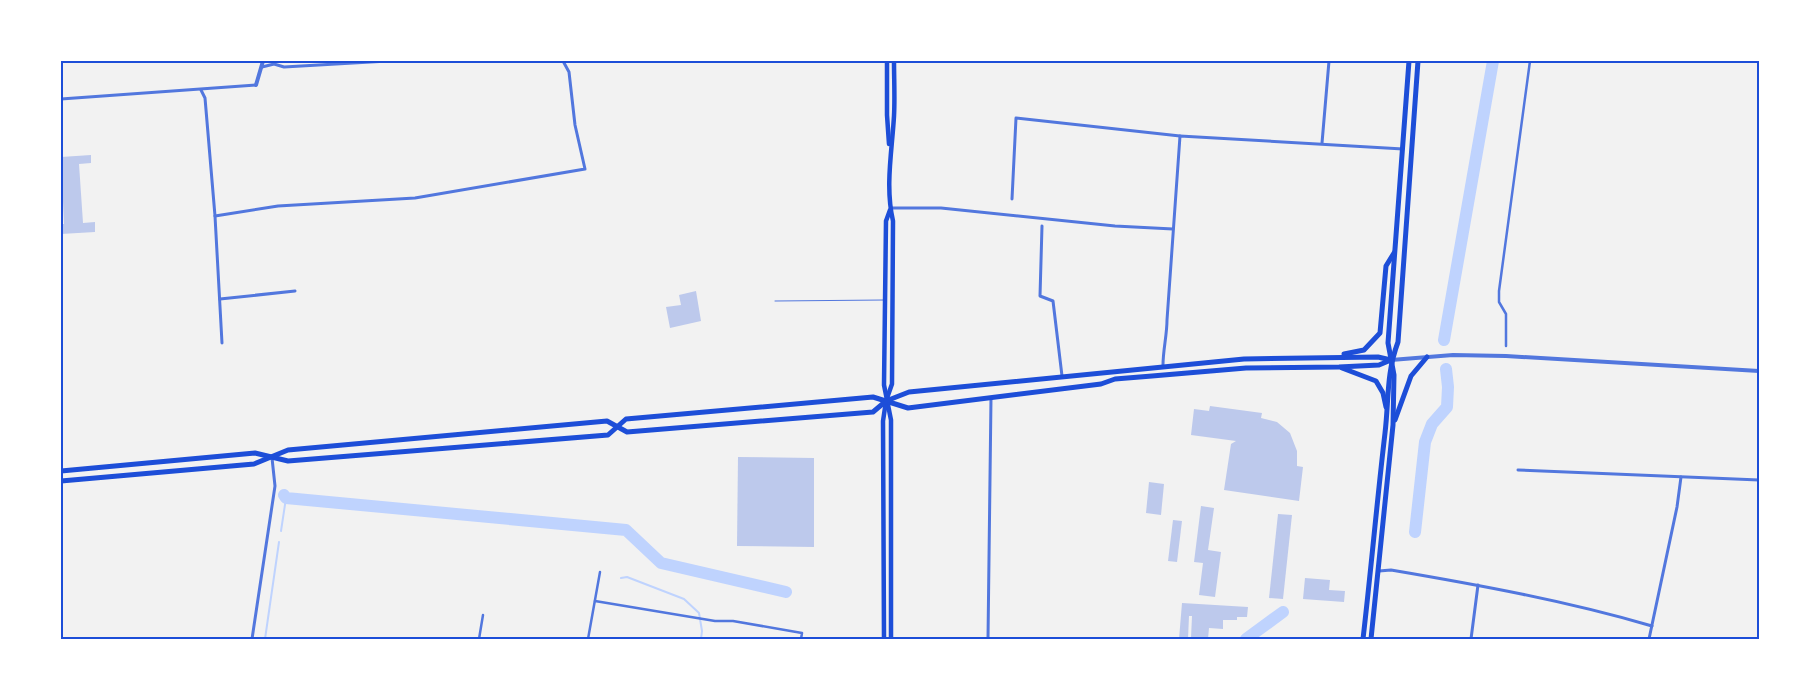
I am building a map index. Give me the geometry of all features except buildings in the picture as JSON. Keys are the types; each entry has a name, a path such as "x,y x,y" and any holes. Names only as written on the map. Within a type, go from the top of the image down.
{"main road":[{"path":"884,639 883,421 886,401 892,384 893,221 890,208 887,61"},
{"path":"890,158 894,116 894,61"},
{"path":"1371,639 1393,425 1394,375 1388,343 1409,61"},
{"path":"1363,639 1387,414 1389,375 1391,360 1398,342 1418,61"},
{"path":"890,208 886,221 884,385 891,420 891,639"},
{"path":"1334,357 1364,350 1380,334 1386,266 1395,250"},
{"path":"61,481 254,464 288,450 588,422 607,421 627,432 873,412 886,401 908,392 1163,365 1244,359 1334,357 1378,357 1391,360"},
{"path":"1393,425 1410,376 1427,357"},
{"path":"61,471 255,453 288,461 608,435 626,419 873,397 908,408 1101,384 1115,379 1246,368 1339,368 1379,364 1391,360"},
{"path":"1339,368 1376,381 1383,393 1387,414"}],"street":[{"path":"61,99 256,85 263,61"},
{"path":"262,67 274,64 284,68 388,61"},
{"path":"215,216 278,206 415,198 586,169 575,125 569,72 563,61"},
{"path":"1322,144 1329,61"},
{"path":"1506,346 1506,314 1499,302 1498,291 1530,61"},
{"path":"201,90 205,98 215,216 222,343"},
{"path":"1012,199 1016,118 1180,136 1403,149"},
{"path":"1163,365 1180,136"},
{"path":"890,208 941,208 1115,226 1173,229"},
{"path":"1042,226 1040,296 1053,301 1062,376"},
{"path":"220,299 295,292"},
{"path":"1391,360 1453,355 1506,356 1759,372"},
{"path":"988,639 991,398"},
{"path":"252,639 275,486 272,458"},
{"path":"1518,470 1759,480"},
{"path":"1649,639 1677,507 1680,477"},
{"path":"1379,571 1391,570 1478,585 1604,612 1652,626"},
{"path":"588,639 600,572"},
{"path":"1471,639 1478,585"},
{"path":"594,601 802,633 801,639"},
{"path":"479,639 483,615"}],"lane":[{"path":"774,301 885,300"}],"waterway":[{"path":"1444,340 1493,61"},
{"path":"1415,532 1425,442 1432,424 1447,407 1448,387 1446,369"},
{"path":"284,495 286,498 626,530 661,563 786,592"},
{"path":"281,531 286,498"},
{"path":"265,639 279,542"},
{"path":"621,578 627,577 684,599 699,613 702,631 701,639"},
{"path":"1246,639 1283,612"}]}
